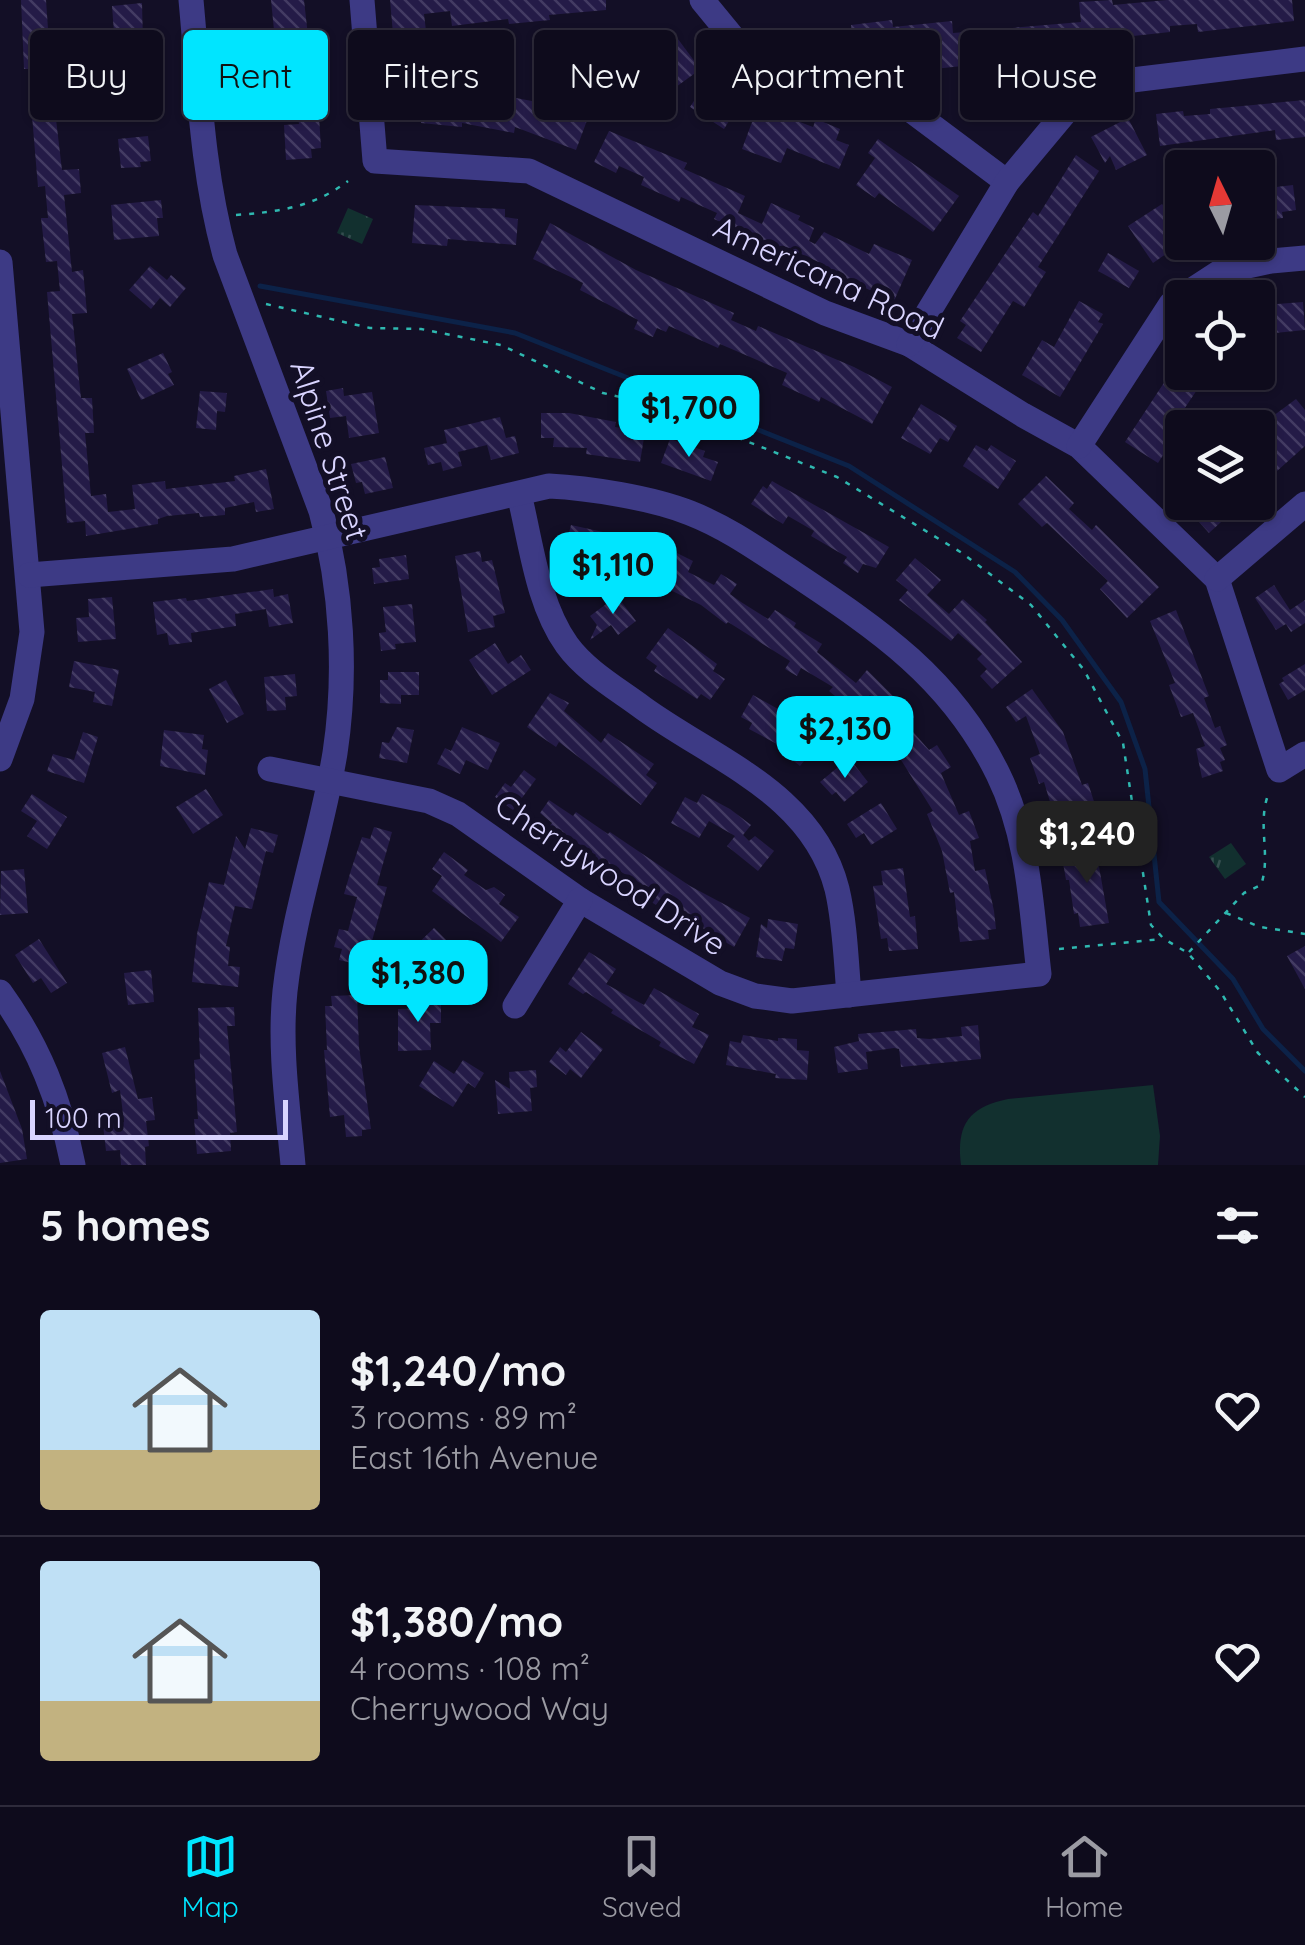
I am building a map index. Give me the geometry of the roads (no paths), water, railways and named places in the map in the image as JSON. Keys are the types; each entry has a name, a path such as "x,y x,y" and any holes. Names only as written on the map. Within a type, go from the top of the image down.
{"street":[{"name":"Alpine Street","path":"191,0 216,221 225,255 304,461 328,538 340,621 336,749 284,993 283,1042 293,1165"},
{"name":"Americana Road","path":"362,0 376,161 529,171 825,313 908,344 1079,446 1217,580 1279,770 1305,754"},
{"path":"702,0 743,50 784,70 882,95 912,111 1007,182"},
{"path":"908,344 1007,182 1074,104 1124,81 1305,59"},
{"path":"1079,446 1171,304 1220,272 1305,258"},
{"path":"0,262 32,645 22,700 0,759"},
{"name":"Cherrywood Drive","path":"270,769 429,801 458,814 580,900 720,983 755,996 792,1001 1039,974 1022,835 998,774 969,724 896,644 722,526 686,511 579,487 549,486 519,494"},
{"path":"29,576 232,559 519,494 548,608 580,662 668,726 774,793 803,822 820,847 840,904 849,995"},
{"path":"1217,580 1305,504"},
{"path":"515,1006 580,900"},
{"path":"0,992 19,1018 49,1075 73,1165"}],"waterway":[{"path":"260,286 515,333 849,466 1015,572 1062,620 1121,702 1145,769 1159,902 1233,979 1263,1029 1305,1071"}]}
